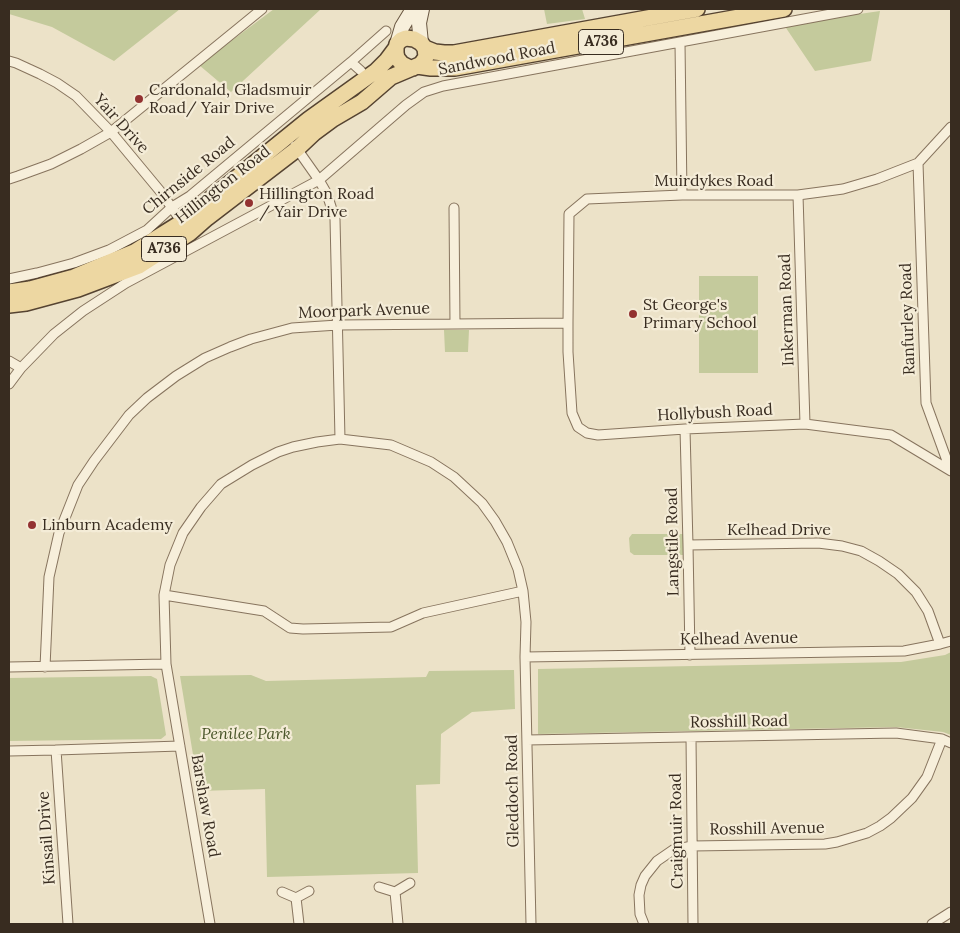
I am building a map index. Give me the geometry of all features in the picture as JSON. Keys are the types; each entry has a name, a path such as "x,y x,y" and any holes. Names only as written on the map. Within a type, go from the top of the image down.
{"main road":[{"name":"Sandwood Road","path":"423,45 435,52 454,53 696,9"},
{"name":"Sandwood Road","path":"415,67 455,68 784,9"},
{"path":"406,38 414,39 423,45 426,57 423,62 415,67 405,66 396,53 396,46 401,40 406,38"},
{"name":"Hillington Road","path":"9,305 26,303 78,289 139,266 186,227 288,136 376,71 387,60 396,46"},
{"name":"Hillington Road","path":"9,292 65,280 134,252 208,218 333,119 362,102 392,77 415,67"}],"street":[{"path":"9,178 51,164 111,132 262,9"},
{"path":"396,46 402,27 414,9"},
{"path":"422,9 419,23 423,45"},
{"name":"Sandwood Road","path":"9,384 21,368 54,334 83,311 126,283 319,180 406,105 424,92 443,86 858,9"},
{"name":"Chirnside Road","path":"9,279 37,274 74,263 109,250 147,230 172,207 190,196 351,62 386,30"},
{"path":"680,42 682,195"},
{"name":"Yair Drive","path":"9,61 57,83 76,96 111,132 186,227"},
{"path":"351,62 360,71"},
{"name":"Muirdykes Road","path":"568,323 569,214 587,199 682,195 798,195 844,189 877,179 918,163 951,127"},
{"path":"288,136 327,194 335,219 340,439"},
{"name":"Ranfurley Road","path":"918,163 926,403 951,470"},
{"name":"Inkerman Road","path":"798,195 805,424"},
{"path":"454,208 455,324"},
{"name":"Hollybush Road","path":"568,323 572,413 578,427 587,433 598,435 805,424 891,435 951,470"},
{"name":"Moorpark Avenue","path":"45,667 49,576 59,533 78,485 129,416 147,398 176,376 205,358 230,347 292,328 338,325 568,323"},
{"path":"9,361 21,368"},
{"name":"Langstile Road","path":"685,429 690,655"},
{"name":"Gleddoch Road","path":"340,439 391,445 431,462 454,477 482,502 507,542 518,569 523,590 526,622 525,657 531,924"},
{"name":"Barshaw Road","path":"210,924 166,664 164,595 170,565 183,534 201,507 222,484 252,465 278,452 317,442 340,439"},
{"name":"Kelhead Drive","path":"688,545 818,543 861,551 898,574 916,592 928,611 940,644"},
{"path":"164,595 264,611 290,628 302,629 390,626 423,612 523,590"},
{"name":"Kelhead Avenue","path":"525,657 904,651 951,640"},
{"path":"9,667 166,664"},
{"name":"Rosshill Road","path":"527,740 896,733 942,739 951,743"},
{"name":"Craigmuir Road","path":"691,738 693,924"},
{"name":"Rosshill Avenue","path":"644,924 640,914 639,895 645,876 657,861 673,850 692,846 825,844 867,833 891,818 912,798 927,777 942,739"},
{"path":"9,751 180,746"},
{"name":"Kinsail Drive","path":"56,750 68,924"},
{"path":"379,887 395,892 410,883"},
{"path":"296,898 309,891"},
{"path":"282,892 296,898"},
{"path":"395,892 398,924"},
{"path":"296,898 299,924"},
{"path":"932,924 951,912"}],"green space":[{"path":"9,9 180,9 114,61 52,27 9,14"},
{"path":"274,9 321,9 231,92 199,65"},
{"path":"544,9 582,9 585,19 547,24"},
{"path":"880,11 871,61 815,71 784,25"},
{"path":"699,276 758,276 758,373 699,373"},
{"path":"444,330 469,330 468,352 445,352"},
{"path":"632,534 684,534 684,555 634,555 630,552 629,538"},
{"path":"951,652 951,735 943,732 896,727 538,734 538,669 901,662 945,655"},
{"name":"Penilee Park","path":"514,670 515,709 472,712 441,734 440,784 416,785 418,873 267,877 265,789 199,791 180,676 251,675 266,681 426,677 429,671"},
{"path":"151,676 157,679 166,735 161,739 9,741 9,678"}],"place":[{"name":"Cardonald, Gladsmuir Road/ Yair Drive","path":"139,99"},
{"name":"Hillington Road / Yair Drive","path":"249,203"},
{"name":"St George's Primary School","path":"633,314"},
{"name":"Linburn Academy","path":"32,525"}]}
